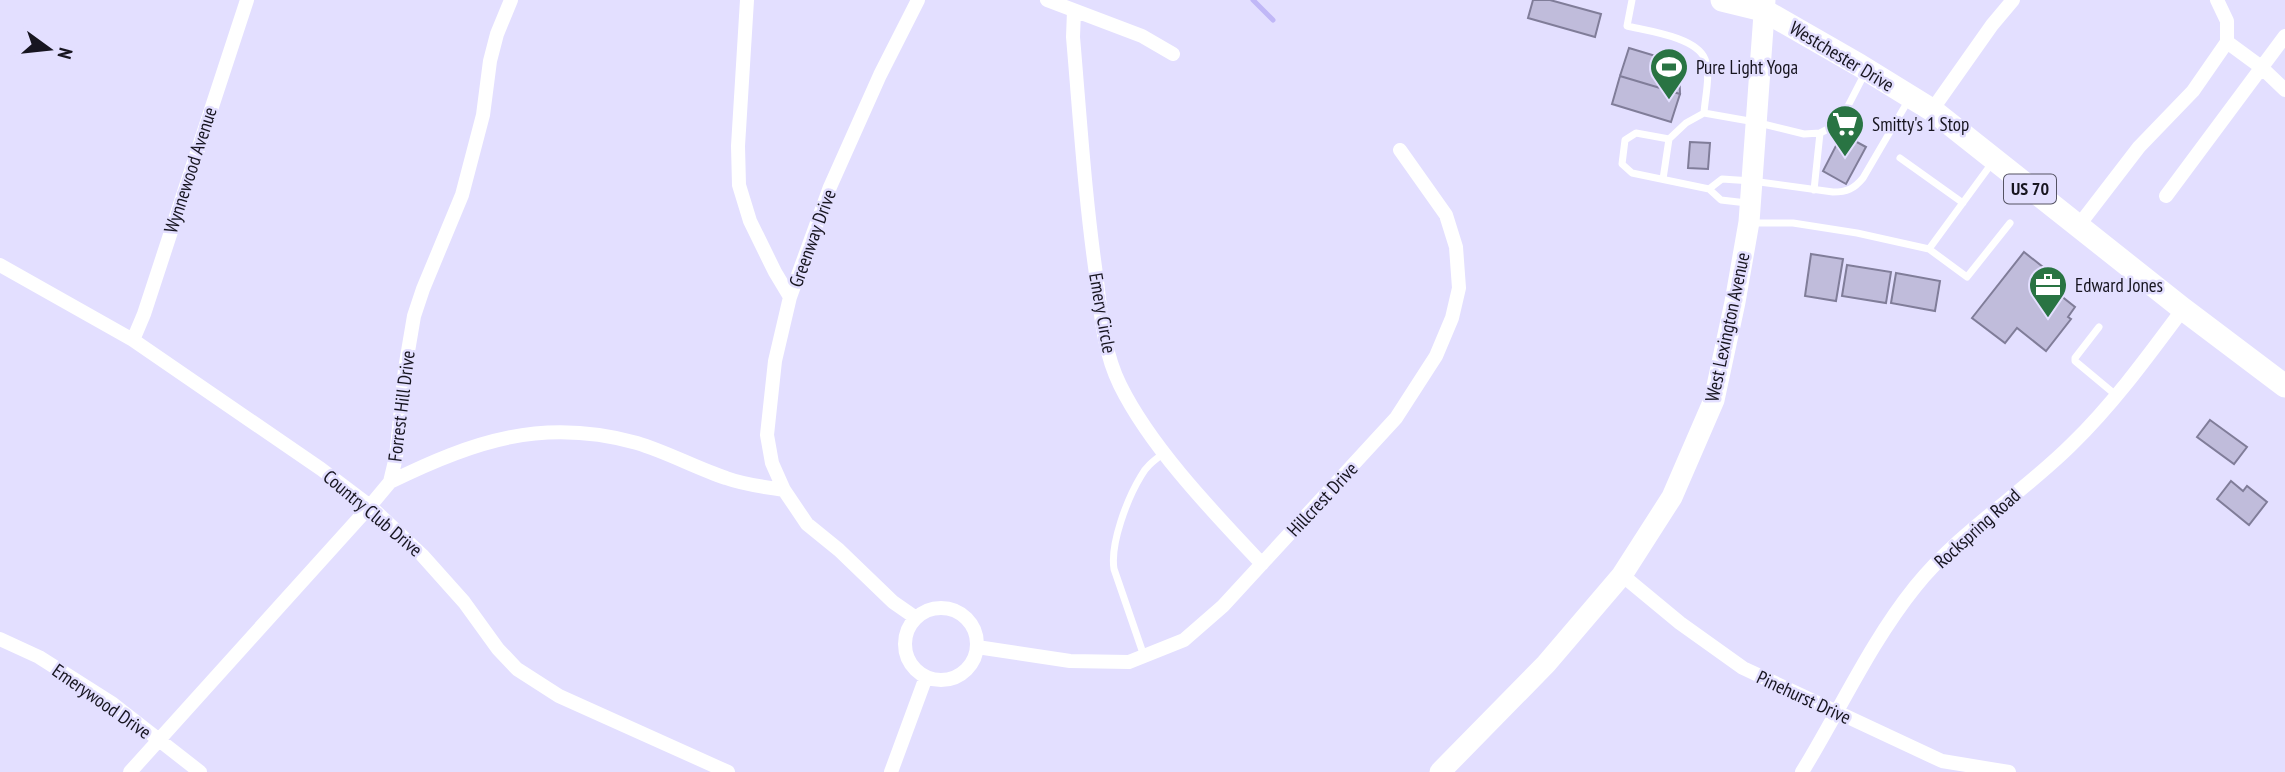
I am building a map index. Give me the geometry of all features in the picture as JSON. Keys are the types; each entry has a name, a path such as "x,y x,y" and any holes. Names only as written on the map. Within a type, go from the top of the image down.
{"main road":[{"name":"Westchester Drive","path":"1723,0 1764,5 1932,110 2183,309 2285,386"}],"street":[{"name":"Wynnewood Avenue","path":"133,340 144,314 247,0"},
{"name":"Forrest Hill Drive","path":"130,772 390,482 396,457 405,369 414,316 462,195 483,116 490,61 511,0"},
{"path":"747,0 738,146 739,185 750,221 790,297"},
{"name":"Greenway Drive","path":"916,618 893,602 807,524 784,490 772,463 767,435 775,361 790,297 830,187 880,75 918,0"},
{"path":"1047,0 1143,36 1173,54"},
{"path":"1932,110 2013,0"},
{"path":"2079,225 2139,147 2193,91 2227,43 2227,21 2217,0"},
{"name":"West Lexington Avenue","path":"1440,772 1546,664 1622,575 1672,497 1714,400 1735,302 1749,213 1764,5"},
{"name":"Emery Circle","path":"1074,11 1073,37 1093,256 1105,340 1119,384 1164,452 1208,506 1262,564"},
{"path":"2166,196 2285,36"},
{"path":"2227,43 2261,67 2285,89"},
{"name":"Hillcrest Drive","path":"977,647 1070,662 1129,662 1184,640 1223,606 1396,418 1436,356 1452,318 1459,288 1456,247 1446,215 1400,150"},
{"name":"Country Club Drive","path":"0,265 133,340 321,469 370,506 422,555 464,603 498,649 517,668 559,696 728,772"},
{"name":"Rockspring Road","path":"1802,772 1877,643 1916,586 1943,556 2072,445 2117,397 2183,309"},
{"path":"390,482 427,463 479,444 513,435 569,432 606,436 639,444 729,480 784,490"},
{"name":"Pinehurst Drive","path":"1622,575 1680,623 1743,668 1941,761 2009,772"},
{"path":"938,607 950,608 971,623 976,634 977,647 968,668 959,675 937,680 926,677 909,661 905,638 916,618 926,611 938,607"},
{"name":"Emerywood Drive","path":"0,639 39,657 113,704 200,772"},
{"path":"891,772 926,677"}],"lane":[{"path":"1632,0 1627,26 1679,38 1693,45 1705,58 1707,78 1704,113"},
{"path":"1663,179 1669,139 1686,123 1704,113 1804,134 1821,133 1832,127 1848,106 1867,70"},
{"path":"1709,189 1722,179 1814,190 1846,192 1855,188 1910,97"},
{"path":"1669,139 1636,133 1625,140 1622,164 1632,173 1709,189 1721,200 1749,213 1764,224 1793,223 1857,233 1929,249 1966,277 2010,223"},
{"path":"1814,190 1821,133"},
{"path":"1900,158 1963,203"},
{"path":"1929,249 1995,160"},
{"path":"2099,327 2075,361 2117,397"},
{"path":"1144,656 1112,556 1141,475 1164,452"}],"building":[{"path":"1533,0 1550,0 1601,14 1595,37 1528,18"},
{"path":"1629,48 1679,63 1680,94 1620,76"},
{"path":"1620,76 1680,94 1671,122 1612,104"},
{"path":"1842,134 1866,147 1846,184 1823,171"},
{"path":"1690,142 1710,143 1708,169 1688,168"},
{"path":"2024,252 2048,271 2041,280 2075,307 2068,317 2071,319 2046,351 2017,328 2005,343 1972,318"},
{"path":"1811,254 1843,259 1836,301 1805,296"},
{"path":"1847,265 1891,272 1886,303 1842,296"},
{"path":"1896,273 1940,281 1935,311 1891,303"},
{"path":"2210,420 2247,447 2234,464 2197,437"},
{"path":"2231,481 2243,491 2247,486 2267,502 2249,525 2217,499"}],"waterway":[{"path":"1253,0 1273,20"}],"place":[{"name":"Pure Light Yoga","path":"1669,101"},
{"name":"Smitty's 1 Stop","path":"1845,158"},
{"name":"Edward Jones","path":"2048,319"}]}
